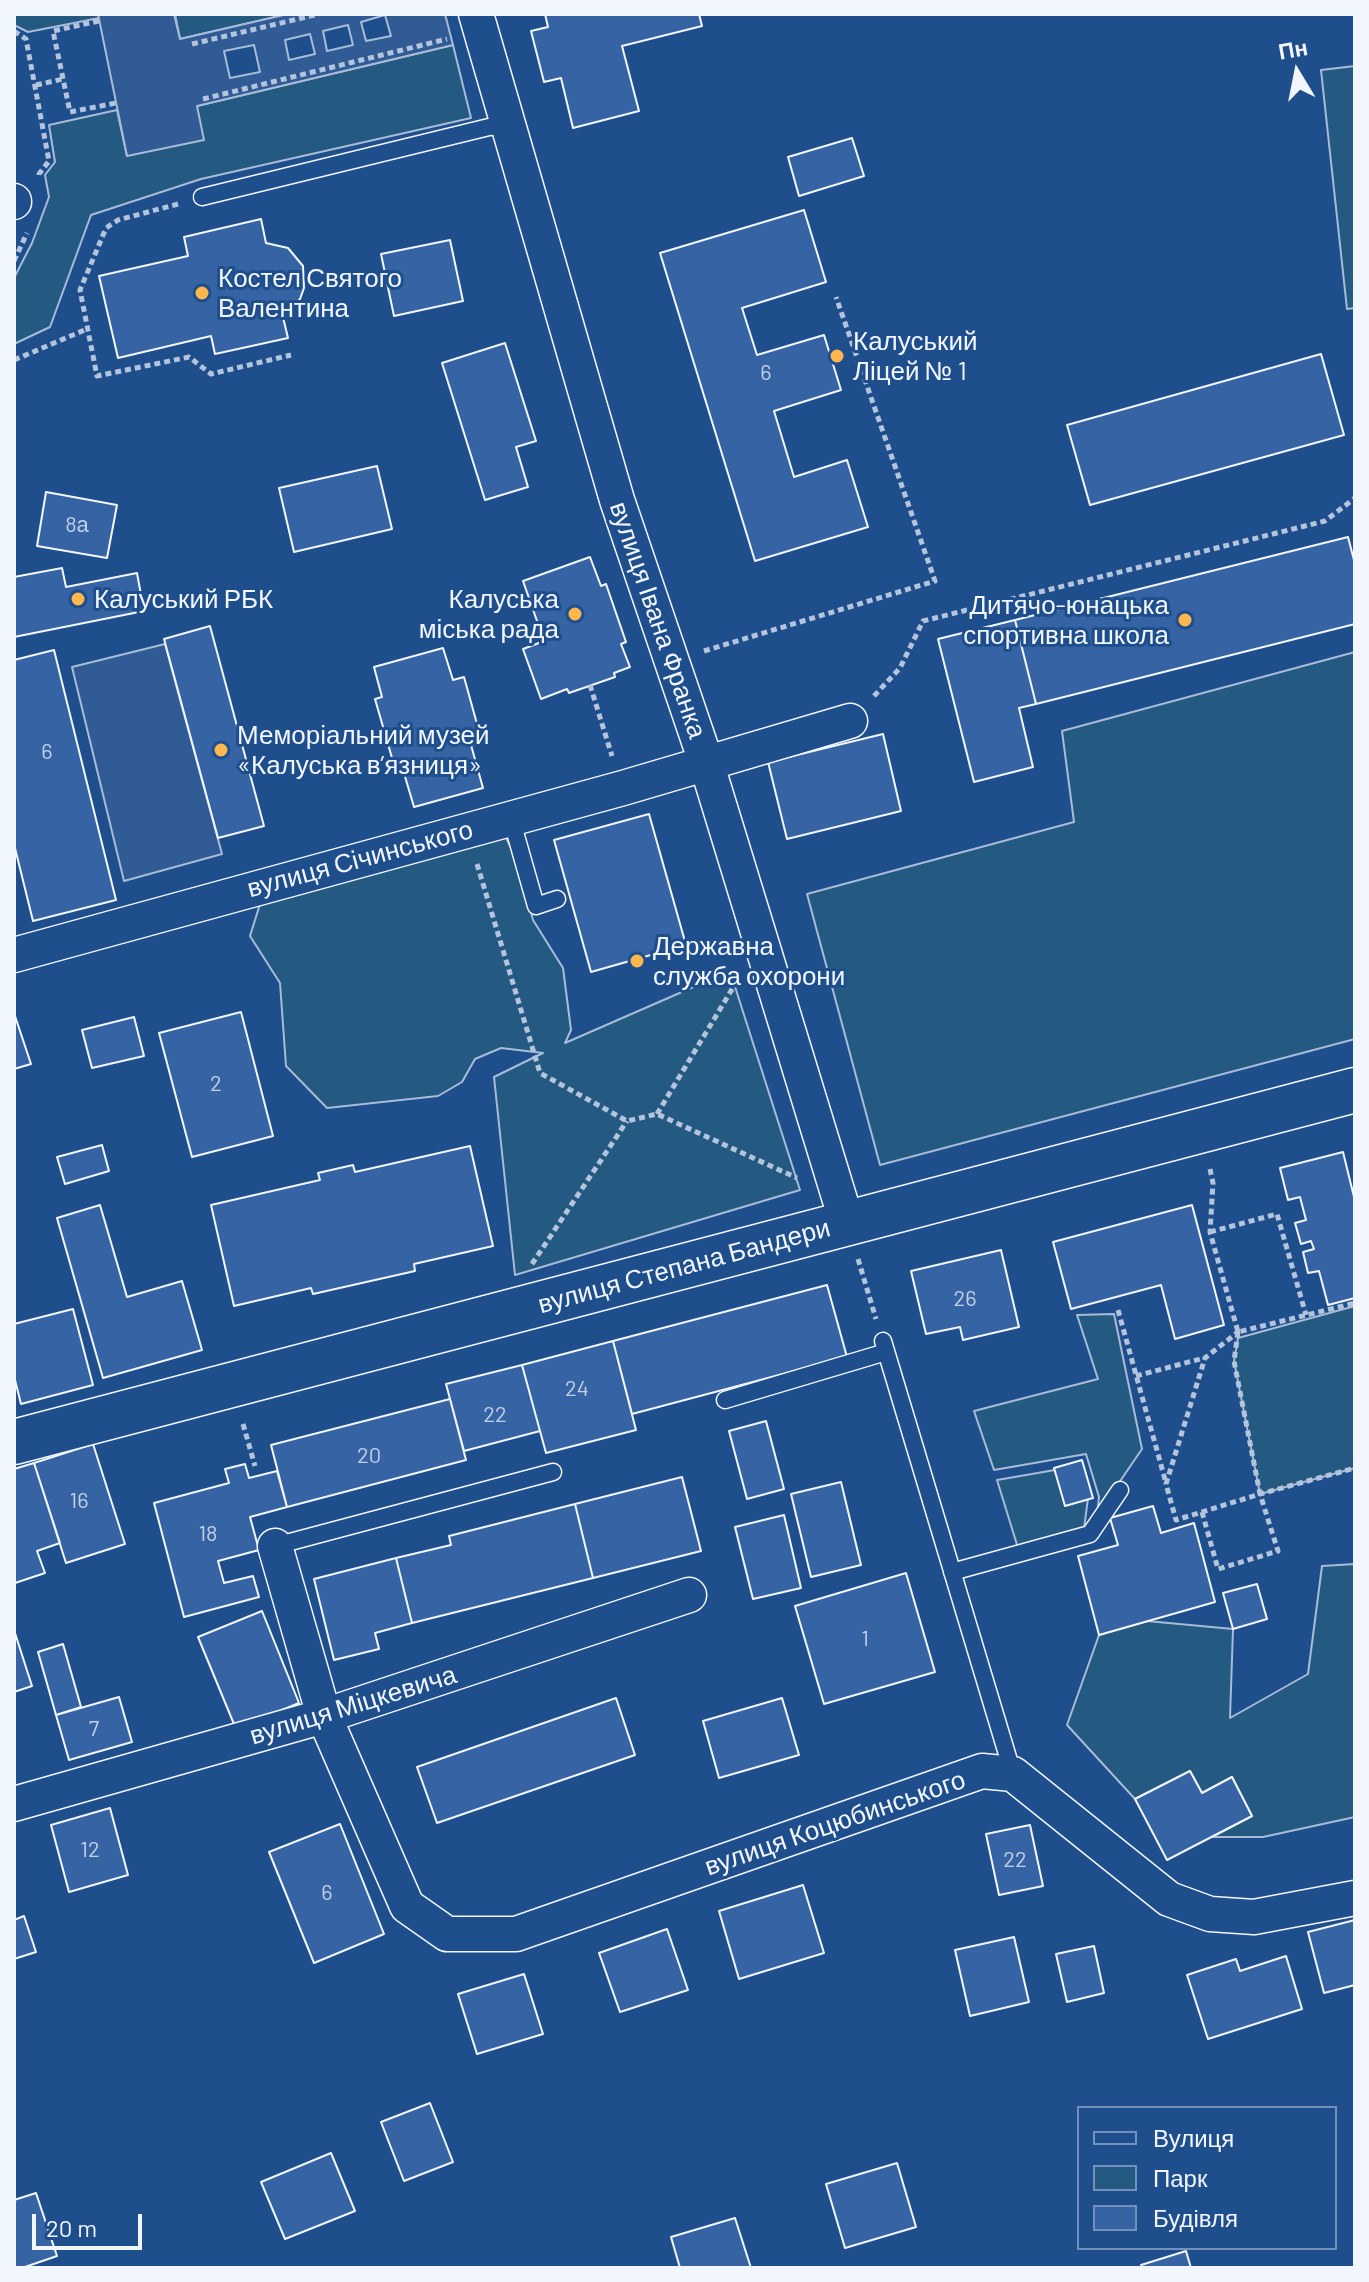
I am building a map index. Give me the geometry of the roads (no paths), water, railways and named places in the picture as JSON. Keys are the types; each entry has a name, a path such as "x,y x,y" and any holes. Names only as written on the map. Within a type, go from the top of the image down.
{"main road":[{"name":"вулиця Степана Бандери","path":"14,1442 852,1237 1355,1090"}],"street":[{"name":"вулиця Івана Франка","path":"476,14 617,500 706,762 852,1237"},
{"name":"вулиця Січинського","path":"14,955 850,721"},
{"name":"вулиця Коцюбинського","path":"275,1546 324,1716 407,1906 447,1934 516,1934 982,1771 1013,1774"},
{"name":"вулиця Міцкевича","path":"14,1804 324,1716 689,1595"},
{"path":"1013,1774 1169,1899 1210,1914 1254,1917 1355,1898"}],"lane":[{"path":"202,197 489,127 507,126"},
{"path":"511,818 536,906 557,899"},
{"path":"725,1400 884,1347 1013,1774"},
{"path":"275,1546 553,1472"},
{"path":"952,1572 1090,1534 1120,1490"}],"place":[{"name":"Костел Святого Валентина","path":"202,293"},
{"name":"Калуський Ліцей № 1","path":"837,356"},
{"name":"Калуський РБК","path":"78,599"},
{"name":"Калуська міська рада","path":"575,614"},
{"name":"Дитячо-юнацька спортивна школа","path":"1185,620"},
{"name":"Меморіальний музей «Калуська в’язниця»","path":"221,750"},
{"name":"Державна служба охорони","path":"637,961"}]}
